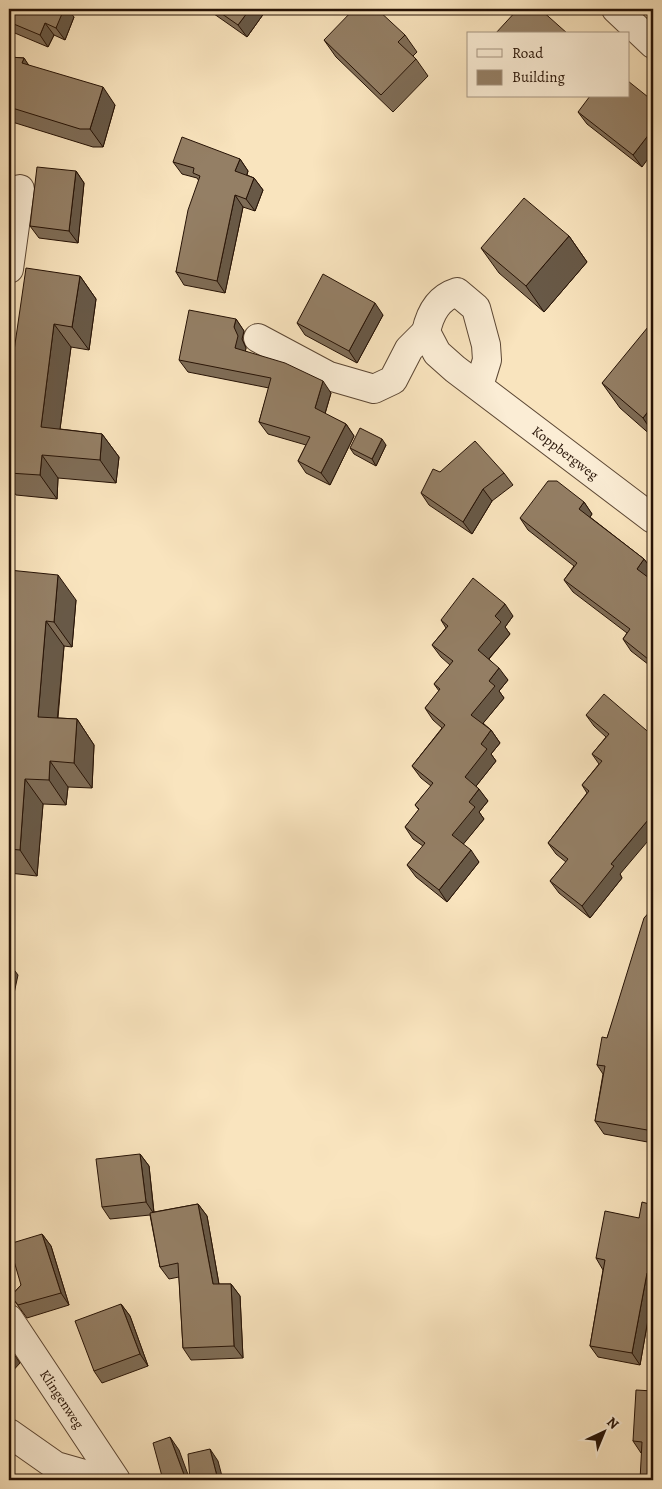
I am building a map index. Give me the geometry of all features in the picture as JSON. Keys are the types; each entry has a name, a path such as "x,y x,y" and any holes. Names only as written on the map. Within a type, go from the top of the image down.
{"street":[{"path":"616,9 653,44"},
{"path":"9,269 20,189"},
{"path":"258,338 329,376 374,389 393,380 409,349 426,332 429,317 444,296 457,292 476,308 486,345 487,360 479,386"},
{"name":"Koppbergweg","path":"426,332 438,353 455,369 653,519"},
{"name":"Klingenweg","path":"9,1319 116,1480"},
{"path":"9,1433 56,1466 105,1480"}],"building":[{"path":"9,9 64,9 56,28 45,23 40,35 9,22"},
{"path":"215,9 250,9 238,25"},
{"path":"354,9 377,9 405,35 398,42 416,59 381,95 324,40"},
{"path":"518,9 540,9 566,32 497,32"},
{"path":"9,57 24,58 22,63 103,87 90,129 80,129 9,107"},
{"path":"630,83 653,101 653,129 633,155 578,112 588,98 630,98"},
{"path":"182,137 240,159 235,171 254,178 246,199 235,195 217,281 176,272 188,210 200,176 193,173 194,168 173,162"},
{"path":"37,167 76,171 69,231 30,226"},
{"path":"524,198 569,236 526,286 481,248"},
{"path":"26,268 80,276 72,327 54,324 41,427 102,434 100,460 42,455 40,475 9,473 10,350 14,351"},
{"path":"323,274 375,303 349,351 297,323"},
{"path":"189,310 236,319 234,327 238,336 235,348 285,363 323,381 315,408 346,424 321,473 298,461 310,437 259,422 271,378 179,360"},
{"path":"648,327 653,331 653,405 643,418 602,383"},
{"path":"360,428 382,439 372,459 350,448"},
{"path":"475,441 504,473 483,489 463,522 421,493 433,469 440,472"},
{"path":"548,481 557,481 584,502 579,509 644,559 637,569 653,581 653,663 623,639 630,629 564,580 577,563 520,518"},
{"path":"9,570 58,575 54,622 46,621 38,717 77,719 74,763 50,761 49,780 25,779 20,850 9,849"},
{"path":"473,578 505,604 495,616 501,622 478,650 499,668 489,681 495,686 471,715 491,730 481,744 487,749 465,777 479,789 469,802 475,807 452,835 471,850 439,890 407,865 425,843 405,827 419,809 415,805 433,783 412,766 445,725 425,708 440,689 434,684 453,661 432,645 448,626 441,620"},
{"path":"604,694 653,736 653,814 611,864 614,866 582,906 550,881 568,859 548,843 589,791 582,785 602,761 592,754 609,734 586,715"},
{"path":"653,908 653,1131 595,1121 605,1066 597,1065 602,1037 607,1038 644,918"},
{"path":"140,1154 146,1202 102,1207 96,1159"},
{"path":"642,1202 653,1205 653,1274 647,1273 632,1353 590,1346 605,1260 596,1258 605,1211 639,1218"},
{"path":"198,1204 213,1284 231,1284 234,1346 183,1348 178,1263 160,1267 150,1213"},
{"path":"42,1234 61,1293 18,1305 11,1296 21,1285 9,1244"},
{"path":"121,1304 140,1354 94,1371 75,1321"},
{"path":"636,1390 653,1391 653,1480 640,1480 642,1442 633,1441"},
{"path":"170,1437 186,1480 163,1480 153,1443"},
{"path":"210,1449 218,1480 190,1480 188,1454"}]}
